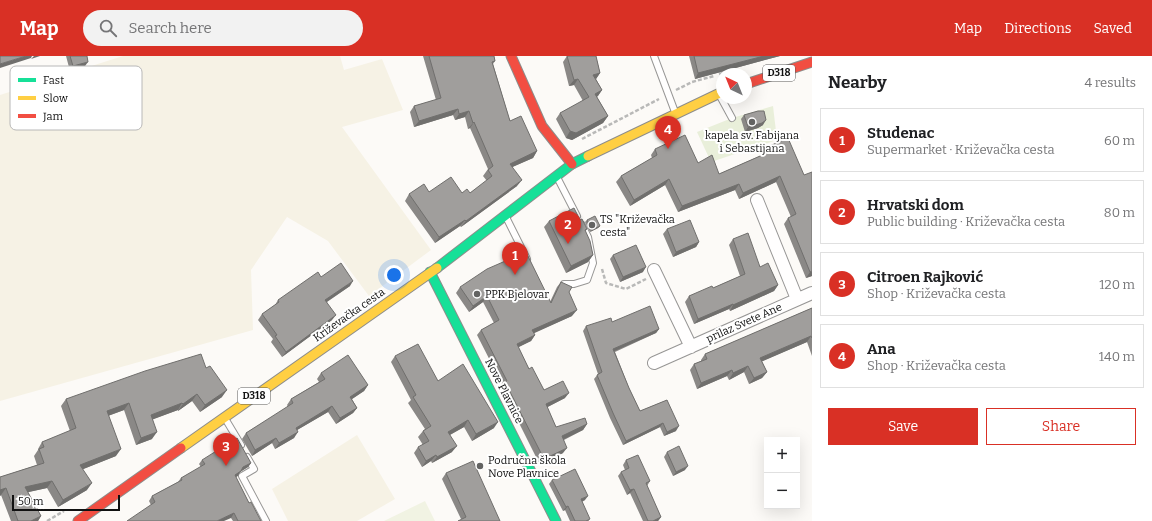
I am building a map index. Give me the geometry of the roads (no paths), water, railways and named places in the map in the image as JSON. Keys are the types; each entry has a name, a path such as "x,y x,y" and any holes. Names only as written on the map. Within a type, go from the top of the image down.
{"main road":[{"path":"511,56 542,126 572,164"},
{"name":"D318","path":"752,82 812,62"},
{"name":"Križevačka cesta","path":"78,521 447,261 572,164 716,94"},
{"name":"Nove Plavnice","path":"430,272 556,521"}],"street":[{"path":"757,200 798,299"},
{"path":"654,272 691,347"},
{"name":"prilaz Svete Ane","path":"654,363 812,293"}],"lane":[{"path":"654,56 667,95 676,113"},
{"path":"726,104 732,118"},
{"path":"556,176 588,237 593,263 587,280 574,284 564,284"},
{"path":"505,216 530,266"},
{"path":"225,417 254,469 242,476 266,521"}],"place":[{"name":"kapela sv. Fabijana i Sebastijana","path":"752,122"},
{"name":"Ana","path":"668,149"},
{"name":"TS \"Križevačka cesta\"","path":"592,225"},
{"name":"Hrvatski dom","path":"568,244"},
{"name":"Studenac","path":"515,275"},
{"name":"PPK Bjelovar","path":"477,294"},
{"name":"Citroen Rajković","path":"226,466"},
{"name":"Područna škola Nove Plavnice","path":"480,466"}]}
